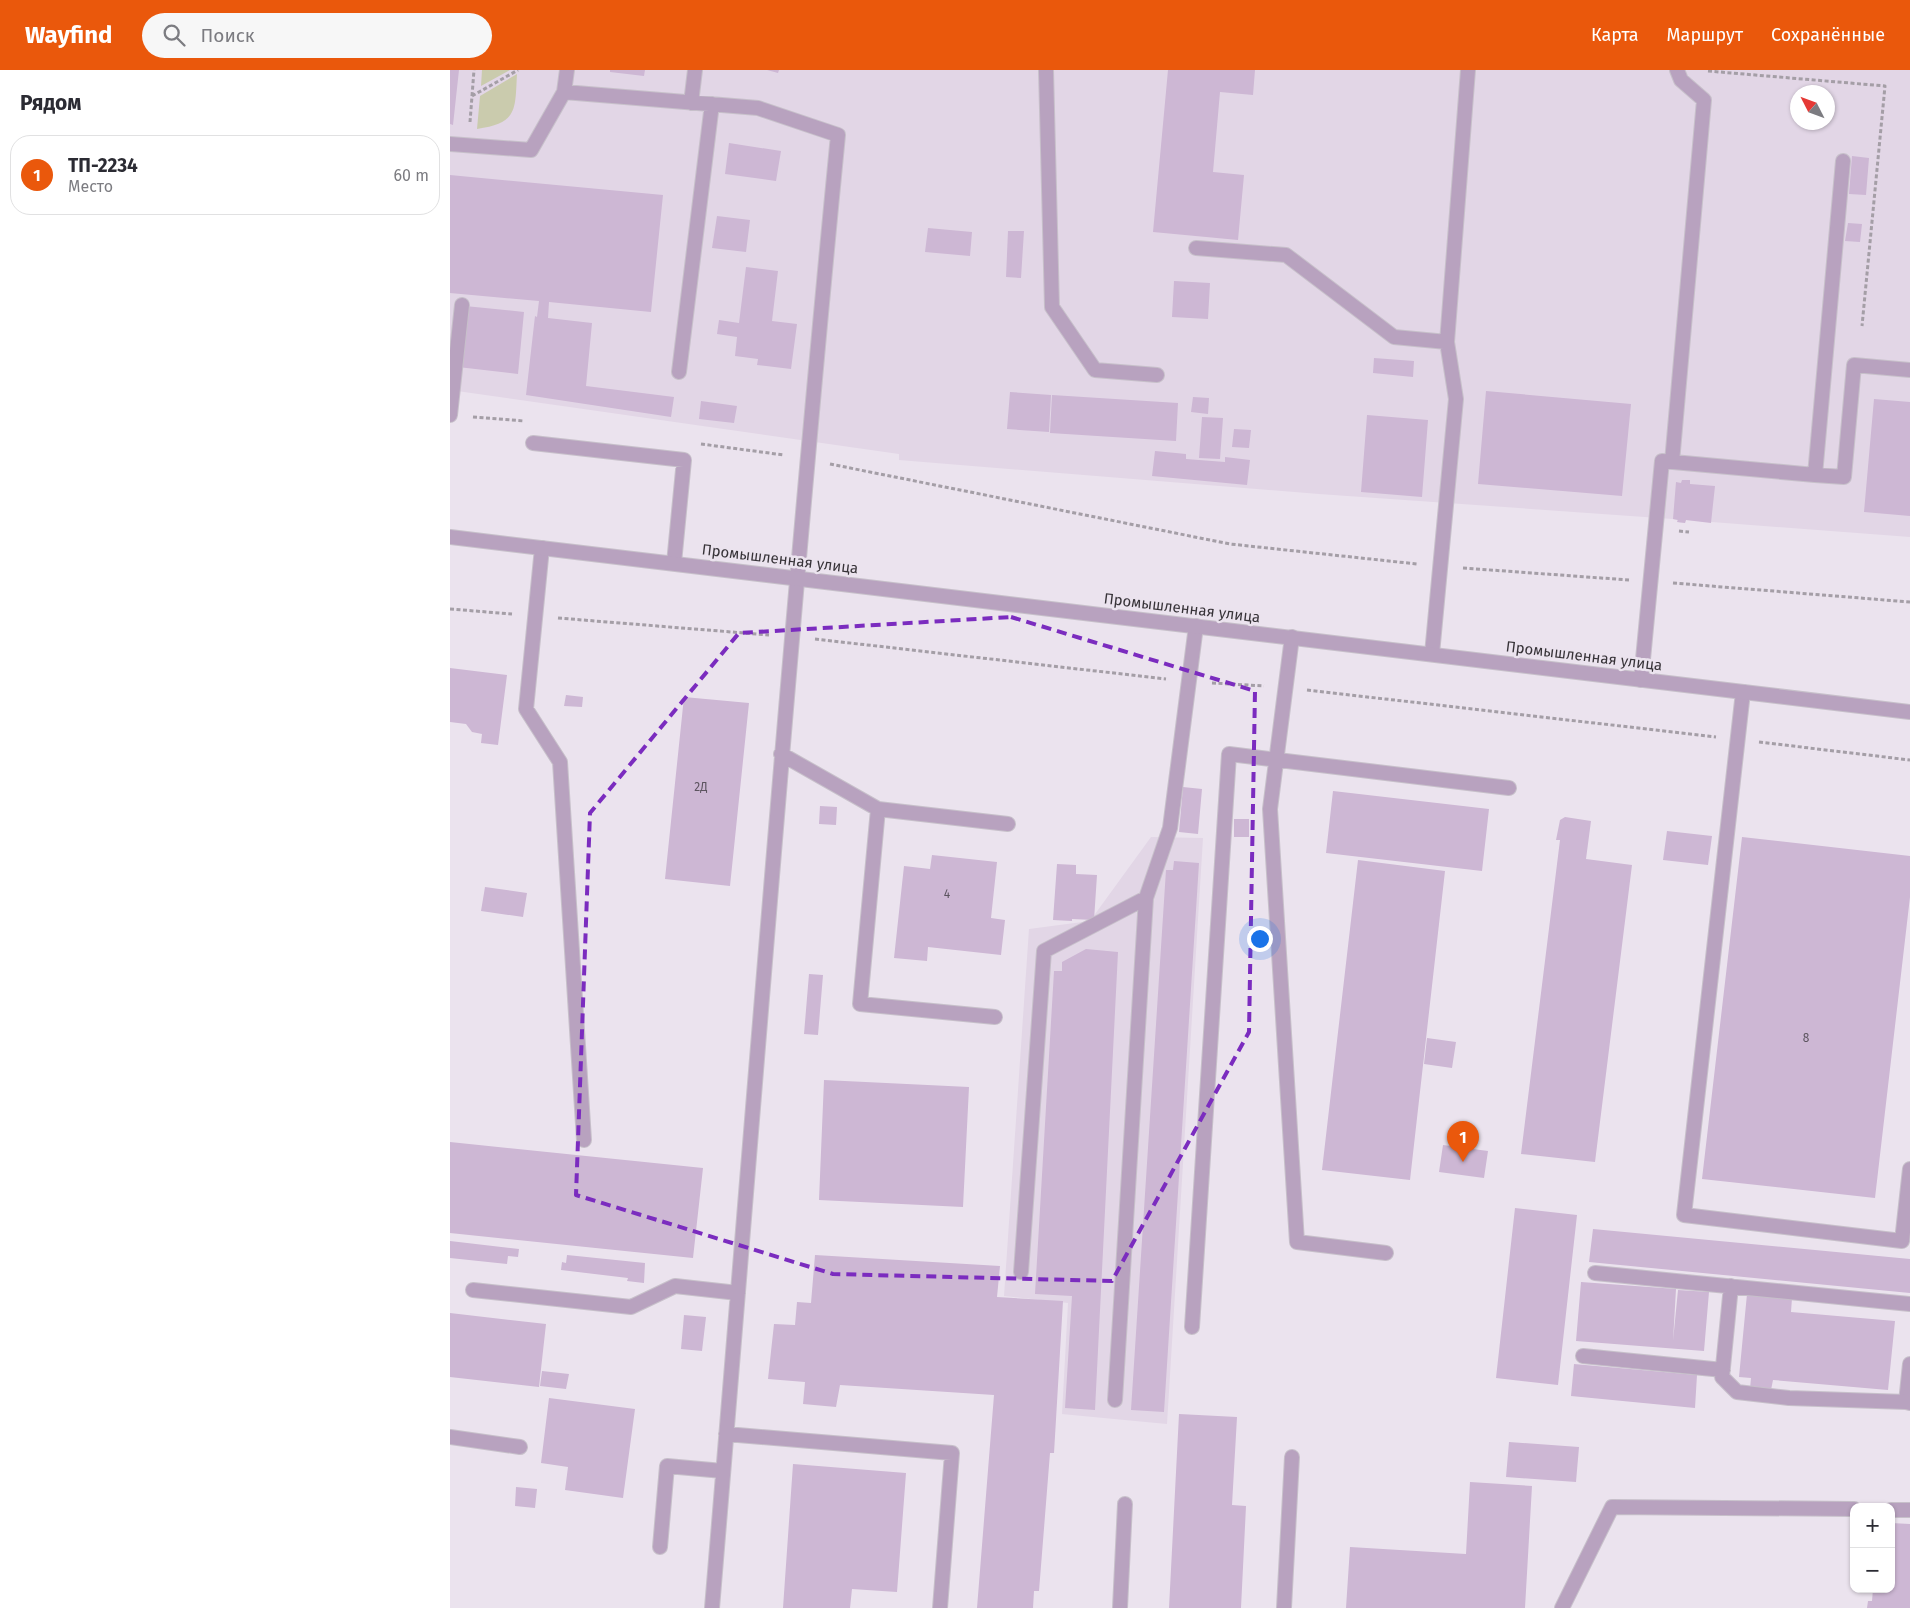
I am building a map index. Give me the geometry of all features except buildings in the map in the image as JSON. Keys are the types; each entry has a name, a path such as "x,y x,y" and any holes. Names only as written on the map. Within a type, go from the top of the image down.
{"street":[{"path":"450,144 531,150 564,92 567,70"},
{"path":"691,103 695,70"},
{"path":"1046,70 1052,307 1094,370 1157,375"},
{"path":"1432,654 1456,399 1447,342 1468,70"},
{"path":"1672,462 1704,100 1681,80 1677,70"},
{"path":"564,92 758,108 838,135 781,754 712,1608"},
{"path":"679,372 712,104"},
{"path":"1815,474 1843,161"},
{"path":"1196,248 1286,256 1394,337 1447,342"},
{"path":"450,415 462,305"},
{"path":"1641,680 1662,461 1844,477 1854,365 1910,370"},
{"path":"533,443 684,460 674,563"},
{"name":"Промышленная улица","path":"450,537 797,577 1910,712"},
{"path":"542,548 526,709 560,762 584,1140"},
{"path":"1115,1400 1146,898 1170,828 1196,626"},
{"path":"1292,638 1270,809 1297,1242 1386,1253"},
{"path":"1743,692 1684,1215 1902,1241 1910,1169"},
{"path":"781,754 878,809 1008,824"},
{"path":"1192,1327 1229,754 1509,788"},
{"path":"878,809 860,1004 995,1017"},
{"path":"1021,1272 1044,951 1146,898"},
{"path":"1595,1273 1910,1304"},
{"path":"473,1290 631,1307 675,1286 738,1293"},
{"path":"1732,1286 1722,1377 1737,1392 1789,1398 1908,1402 1910,1364"},
{"path":"1583,1356 1723,1370"},
{"path":"726,1434 952,1452 940,1608"},
{"path":"450,1437 520,1446"},
{"path":"1284,1608 1292,1457"},
{"path":"660,1547 667,1466 723,1471"},
{"path":"1120,1608 1125,1504"},
{"path":"1562,1608 1612,1507 1850,1509"},
{"path":"1895,1510 1910,1510"}],"path":[{"path":"468,145 474,70"},
{"path":"472,96 518,70"},
{"path":"450,415 525,421"},
{"path":"699,443 807,459 1230,544 1441,566 1910,602"}],"highlighted area":[{"path":"1011,617 1255,691 1249,1032 1112,1281 833,1274 576,1195 590,813 739,633"}],"shaded area":[{"path":"450,70 1910,70 1910,537 1686,520 1685,523 1677,522 1677,520 1673,519 1319,494 899,460 899,454 450,390"},
{"path":"1151,837 1203,838 1167,1424 1062,1414 1068,1303 1004,1296 1029,929 1090,921"}],"green space":[{"path":"482,70 510,70 481,86"},
{"path":"517,74 516,97 512,113 500,123 477,129 480,96"}],"place":[{"name":"ТП-2234","path":"1463,1162"}]}
